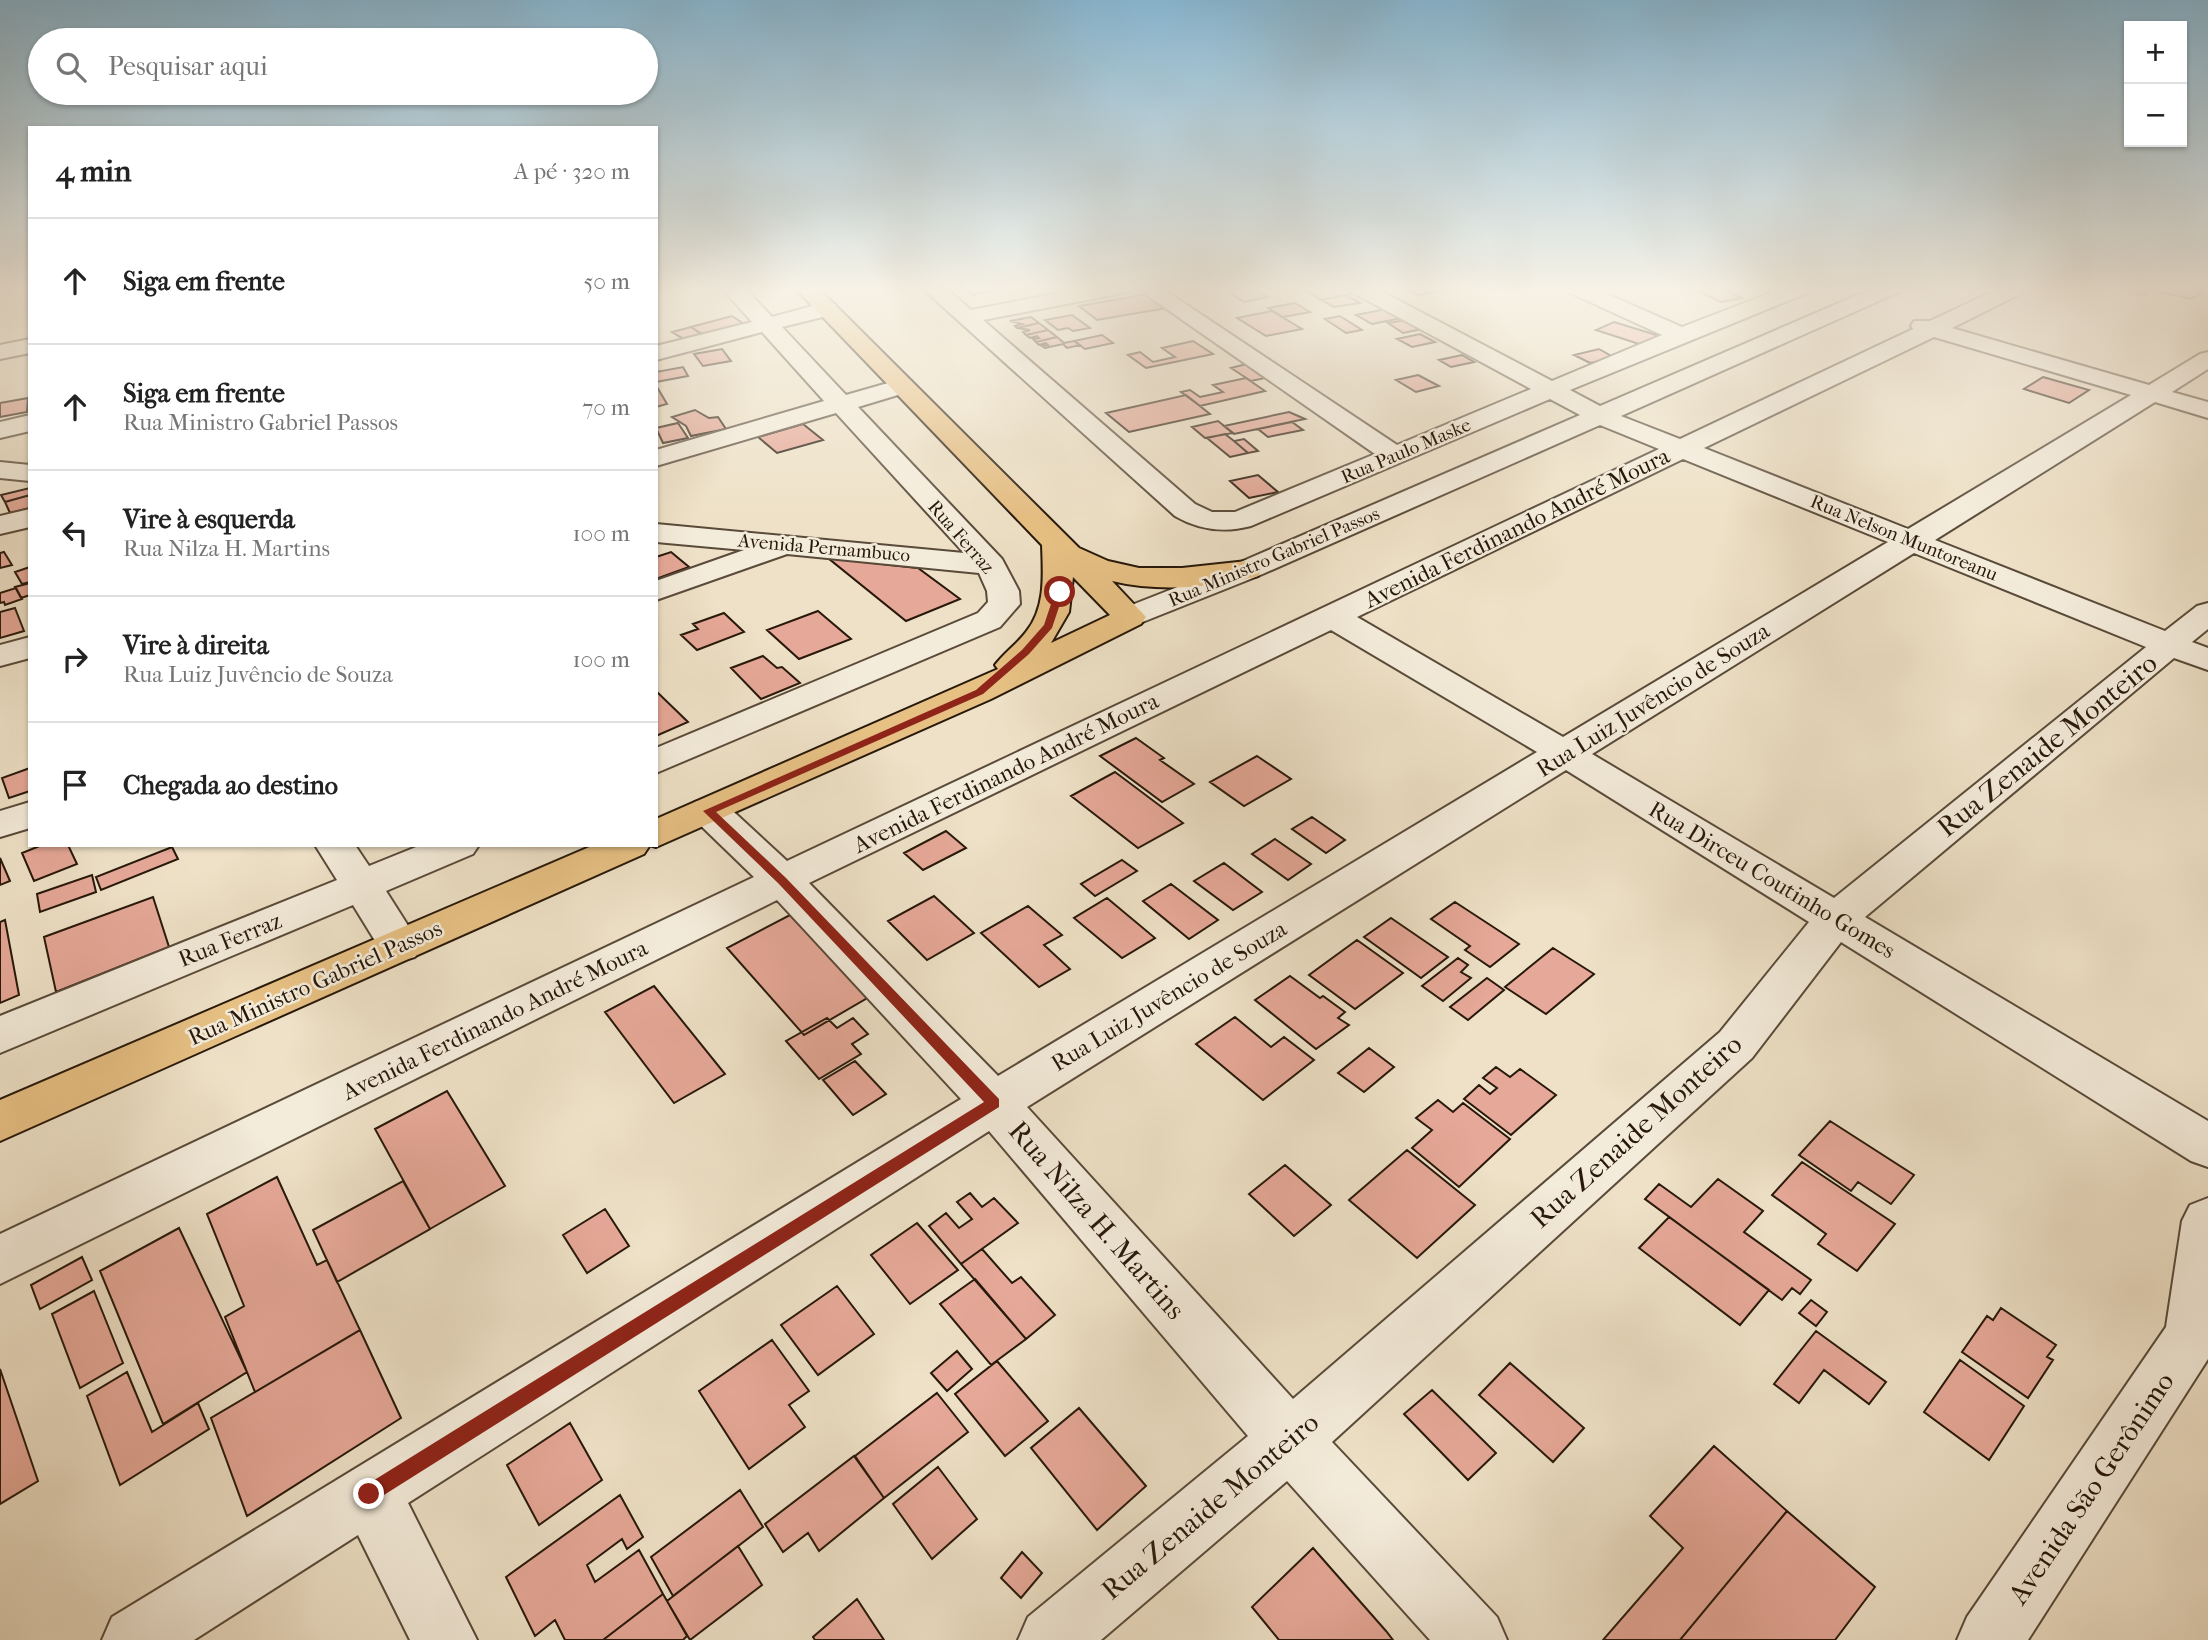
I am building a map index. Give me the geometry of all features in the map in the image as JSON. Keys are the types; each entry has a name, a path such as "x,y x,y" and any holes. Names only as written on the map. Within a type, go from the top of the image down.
{"main road":[{"path":"880,364 1130,617"},
{"path":"1057,544 1092,566 1134,577 1185,578 1247,570"},
{"path":"979,692 1026,652 1049,626 1060,592 1057,544"},
{"name":"Rua Ministro Gabriel Passos","path":"658,833 979,692 1130,617"},
{"name":"Rua Ministro Gabriel Passos","path":"0,1121 626,847"}],"street":[{"name":"Rua Ferraz","path":"658,761 989,620 1004,604 1003,591 990,565 802,364"},
{"name":"Rua Paulo Maske","path":"1020,364 1185,510 1200,520 1215,523 1241,520 1613,364"},
{"path":"1259,364 1394,455"},
{"name":"Rua Nelson Muntoreanu","path":"1500,364 1600,416 2189,653"},
{"name":"Rua Ministro Gabriel Passos","path":"1130,617 1247,570 1722,364"},
{"name":"Avenida Ferdinando André Moura","path":"0,1259 782,880 1860,364"},
{"path":"2051,364 2208,410"},
{"name":"Rua Luiz Juvêncio de Souza","path":"135,1640 994,1103 2201,364"},
{"path":"658,457 902,386"},
{"path":"0,430 28,423"},
{"path":"0,470 28,473"},
{"path":"0,526 28,518"},
{"name":"Avenida Pernambuco","path":"658,533 990,565"},
{"path":"658,590 790,544"},
{"name":"Rua Zenaide Monteiro","path":"1051,1640 1290,1440 1736,1045 1835,919 2189,653 2208,613"},
{"name":"Rua Dirceu Coutinho Gomes","path":"1333,617 1566,754 2208,1146"},
{"path":"0,656 28,648"},
{"name":"Rua Nilza H. Martins","path":"709,811 782,880 994,1103 1290,1440 1474,1640"},
{"path":"0,824 28,815"},
{"path":"336,847 400,946"},
{"name":"Rua Ferraz","path":"0,1035 454,847"},
{"name":"Avenida São Gerônimo","path":"1990,1640 2200,1323 2208,1221"},
{"path":"369,1494 444,1640"}],"building":[{"path":"1140,364 1167,364 1146,368"},
{"path":"1251,364 1270,377 1251,381 1231,368"},
{"path":"1445,364 1467,364 1451,367"},
{"path":"683,367 688,376 658,382 658,372"},
{"path":"1418,375 1439,386 1416,392 1396,380"},
{"path":"2043,377 2089,390 2069,403 2024,389"},
{"path":"1246,378 1265,391 1200,406 1181,392 1190,390 1200,397 1223,392 1213,385"},
{"path":"658,389 667,404 658,406"},
{"path":"1186,395 1210,414 1129,432 1106,413"},
{"path":"28,398 27,412 0,417 0,403"},
{"path":"695,410 709,418 718,417 726,429 691,436 686,426 672,417"},
{"path":"1289,412 1305,419 1234,434 1224,426"},
{"path":"1218,421 1233,433 1205,438 1192,427"},
{"path":"1292,422 1303,430 1268,437 1258,429"},
{"path":"678,423 688,438 663,443 658,428"},
{"path":"803,424 823,440 777,453 758,437"},
{"path":"1225,434 1248,453 1230,457 1207,438"},
{"path":"1244,439 1258,451 1248,453 1234,441"},
{"path":"1258,475 1278,492 1249,498 1230,481"},
{"path":"28,488 28,496 5,502 1,495"},
{"path":"28,496 28,508 10,513 5,502"},
{"path":"4,552 12,565 0,568 0,553"},
{"path":"671,552 689,567 658,578 658,556"},
{"path":"828,558 918,568 960,599 906,621"},
{"path":"28,568 28,582 22,584 15,572"},
{"path":"28,584 28,596 21,598 15,587"},
{"path":"16,588 22,599 5,605 4,602 0,603 0,593"},
{"path":"15,608 24,631 0,638 0,612"},
{"path":"818,611 851,639 799,659 767,630"},
{"path":"724,613 744,632 697,650 681,635 698,629 693,624"},
{"path":"763,656 777,668 782,667 800,683 761,699 731,668"},
{"path":"658,693 688,722 658,735"},
{"path":"1136,738 1164,758 1160,760 1194,784 1162,802 1100,756"},
{"path":"1257,756 1291,779 1244,806 1210,782"},
{"path":"28,769 28,792 9,798 2,778"},
{"path":"1115,772 1183,823 1138,848 1071,796"},
{"path":"1312,817 1345,840 1326,853 1292,829"},
{"path":"946,831 966,848 923,870 904,853"},
{"path":"1275,839 1311,864 1288,880 1252,854"},
{"path":"37,847 69,847 77,864 34,881 22,853"},
{"path":"172,847 178,859 101,890 96,877"},
{"path":"0,858 10,881 0,885"},
{"path":"1122,860 1137,871 1095,896 1081,884"},
{"path":"1224,863 1262,892 1233,910 1194,881"},
{"path":"92,875 96,892 40,912 37,894"},
{"path":"1171,884 1218,920 1189,939 1143,901"},
{"path":"934,896 974,933 927,960 888,921"},
{"path":"153,897 169,947 56,992 44,937"},
{"path":"1107,898 1155,938 1122,958 1074,918"},
{"path":"1455,902 1519,944 1490,967 1465,950 1470,946 1431,919"},
{"path":"1028,906 1062,935 1044,945 1070,969 1039,987 981,933"},
{"path":"790,915 869,997 804,1035 727,948"},
{"path":"1391,918 1448,957 1421,978 1364,937"},
{"path":"5,920 19,995 0,1003 0,922"},
{"path":"1357,940 1403,973 1355,1009 1309,975"},
{"path":"1553,948 1594,974 1546,1014 1505,987"},
{"path":"1458,958 1468,965 1461,972 1471,978 1443,1001 1422,986"},
{"path":"1290,976 1345,1012 1338,1018 1349,1025 1316,1049 1255,1000"},
{"path":"1487,978 1504,990 1468,1020 1450,1007"},
{"path":"654,986 725,1074 674,1103 605,1012"},
{"path":"1235,1017 1271,1047 1284,1037 1314,1060 1263,1100 1196,1044"},
{"path":"827,1018 837,1028 853,1018 868,1034 852,1044 861,1054 819,1079 786,1041"},
{"path":"1369,1048 1394,1067 1364,1092 1338,1073"},
{"path":"855,1061 886,1094 853,1115 823,1080"},
{"path":"1496,1067 1510,1077 1520,1069 1556,1095 1511,1135 1464,1099 1479,1085 1490,1094 1497,1088 1483,1078"},
{"path":"447,1091 505,1186 430,1229 375,1129"},
{"path":"1438,1100 1453,1112 1463,1103 1510,1139 1459,1187 1412,1148 1432,1130 1416,1118"},
{"path":"1830,1121 1914,1175 1891,1204 1858,1182 1851,1191 1799,1155"},
{"path":"1407,1150 1475,1205 1417,1258 1349,1200"},
{"path":"1802,1162 1895,1224 1857,1271 1818,1244 1826,1234 1772,1195"},
{"path":"1285,1165 1331,1205 1294,1236 1249,1194"},
{"path":"277,1177 317,1265 327,1260 360,1330 255,1392 225,1317 244,1306 207,1214"},
{"path":"1718,1179 1763,1211 1744,1232 1811,1280 1800,1294 1792,1288 1782,1300 1645,1199 1659,1184 1691,1207"},
{"path":"403,1181 430,1229 337,1282 313,1230"},
{"path":"970,1193 982,1207 994,1198 1018,1223 961,1264 929,1226 946,1213 959,1228 972,1219 957,1202"},
{"path":"605,1209 629,1246 587,1273 563,1235"},
{"path":"1669,1217 1769,1290 1740,1325 1639,1248"},
{"path":"917,1223 958,1270 910,1304 871,1255"},
{"path":"179,1228 247,1372 163,1424 100,1271"},
{"path":"982,1249 1012,1283 1021,1277 1055,1315 1026,1339 961,1264"},
{"path":"82,1257 92,1280 40,1309 31,1285"},
{"path":"975,1279 1026,1339 991,1365 940,1304"},
{"path":"837,1286 874,1334 818,1375 781,1325"},
{"path":"94,1291 123,1363 80,1388 52,1314"},
{"path":"1811,1300 1827,1312 1816,1326 1799,1313"},
{"path":"2001,1308 2056,1345 2047,1357 2053,1360 2028,1398 1962,1352 1987,1316 1993,1320"},
{"path":"360,1330 401,1418 247,1516 211,1418"},
{"path":"1816,1331 1886,1382 1869,1404 1824,1370 1799,1403 1774,1384"},
{"path":"772,1340 809,1391 789,1405 805,1427 749,1469 699,1391"},
{"path":"957,1351 972,1369 947,1391 931,1373"},
{"path":"1960,1360 2024,1406 1989,1460 1924,1412"},
{"path":"997,1361 1048,1421 1005,1456 955,1394"},
{"path":"1510,1363 1584,1428 1553,1462 1479,1395"},
{"path":"0,1369 38,1481 0,1504"},
{"path":"127,1372 152,1432 198,1403 209,1429 120,1485 87,1396"},
{"path":"1432,1390 1496,1453 1468,1480 1404,1414"},
{"path":"937,1393 968,1432 884,1498 855,1456"},
{"path":"1079,1408 1146,1486 1097,1530 1031,1448"},
{"path":"570,1423 602,1480 539,1525 507,1465"},
{"path":"1714,1446 1787,1511 1680,1640 1603,1640 1683,1548 1650,1516"},
{"path":"854,1456 884,1498 819,1551 808,1533 783,1552 765,1524"},
{"path":"938,1467 977,1519 932,1559 893,1504"},
{"path":"740,1490 763,1527 673,1596 651,1557"},
{"path":"620,1495 643,1537 627,1549 622,1539 587,1565 595,1582 639,1550 663,1594 603,1640 565,1640 555,1620 535,1636 506,1577"},
{"path":"1787,1511 1875,1587 1835,1640 1680,1640"},
{"path":"738,1546 762,1585 690,1640 667,1601"},
{"path":"1313,1548 1393,1640 1279,1640 1252,1607"},
{"path":"1022,1552 1042,1573 1021,1598 1001,1578"},
{"path":"663,1594 687,1636 683,1640 603,1640"},
{"path":"857,1599 884,1640 815,1640 813,1637"}],"route":[{"path":"369,1494 994,1103 782,880 709,811 979,692 1026,652 1049,626 1060,592"}]}
